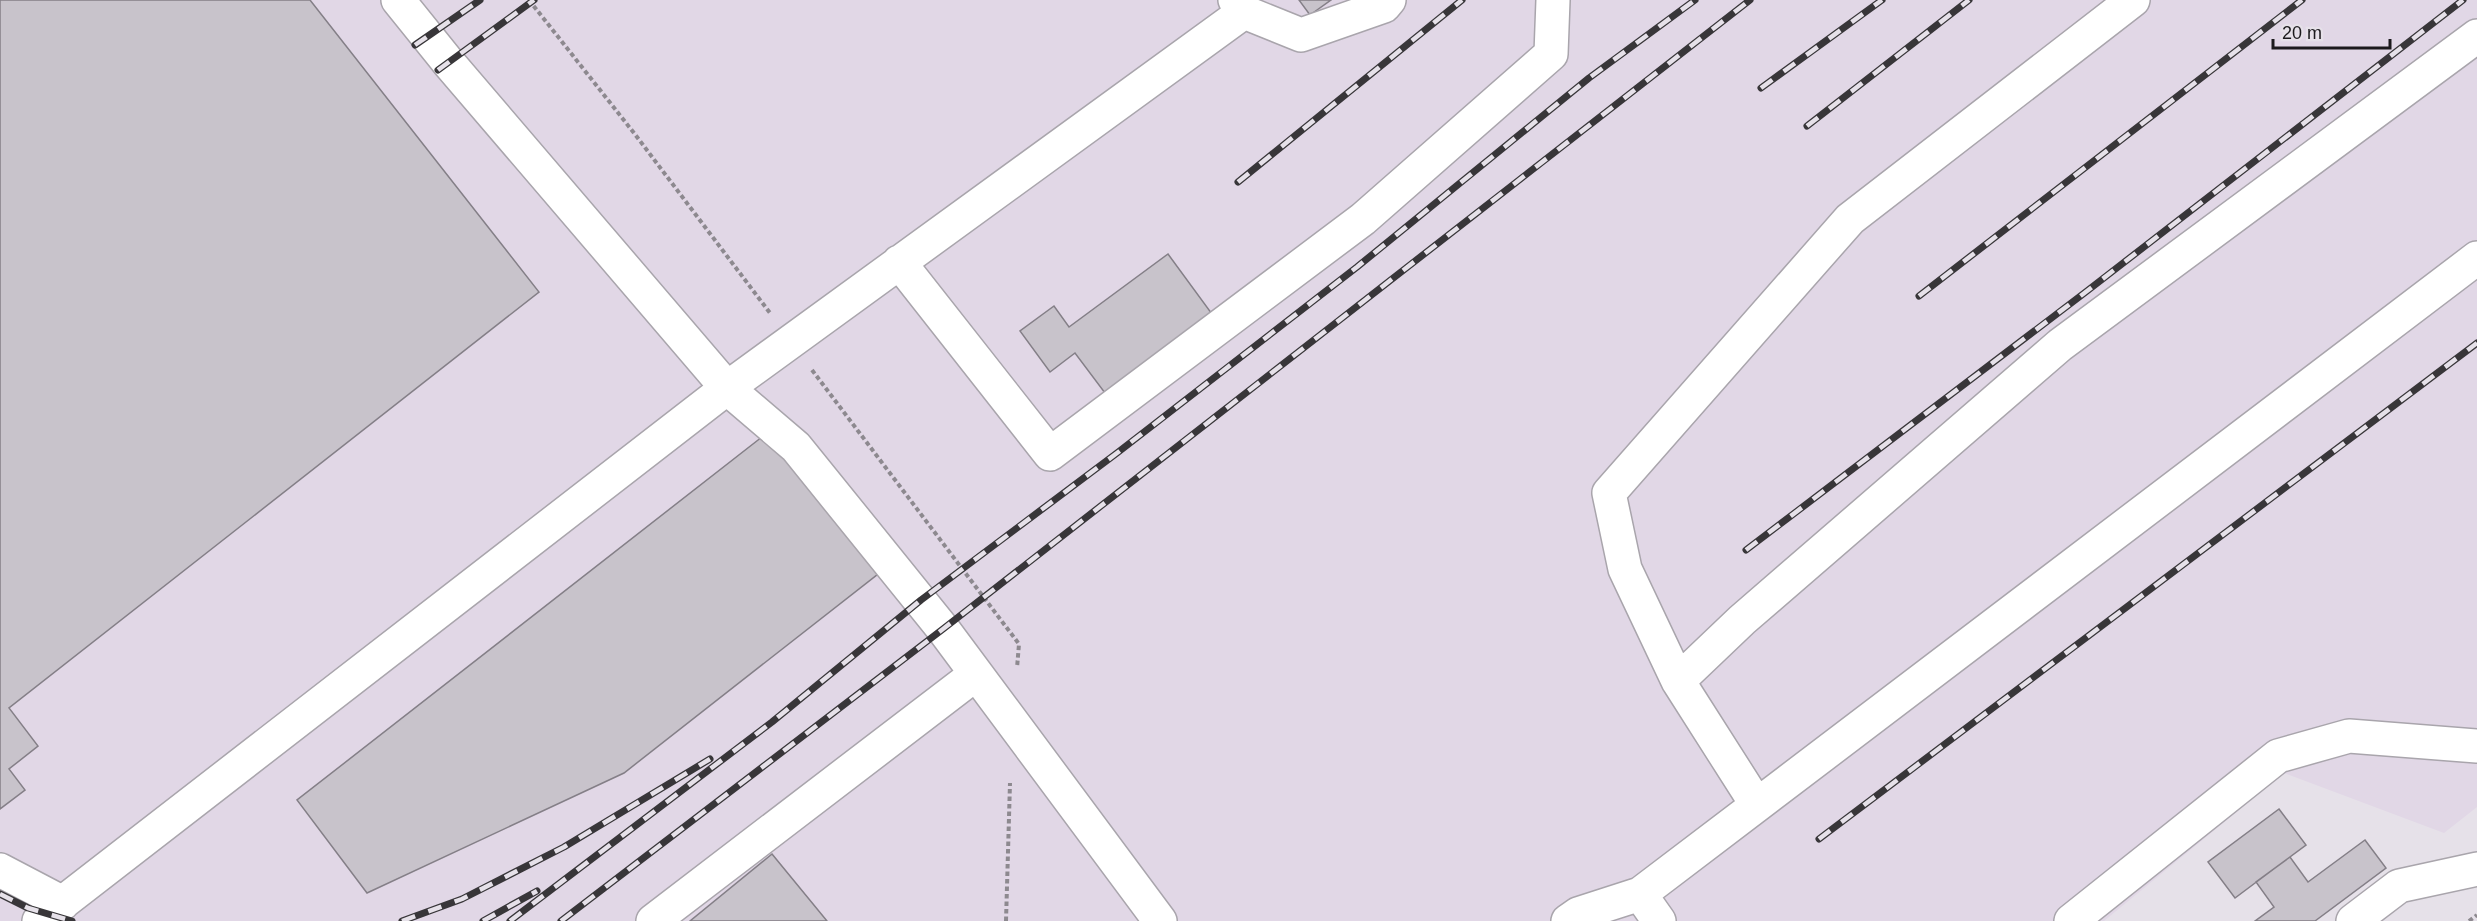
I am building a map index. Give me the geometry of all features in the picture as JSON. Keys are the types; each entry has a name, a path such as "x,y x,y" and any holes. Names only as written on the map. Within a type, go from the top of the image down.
{"lane":[{"path":"398,0 448,62 727,388 796,447 921,600 1160,921"},
{"path":"0,870 51,912 727,388 1240,6 1302,35 1384,6 1389,0"},
{"path":"899,262 1050,454 1364,219 1551,54 1553,0"},
{"path":"1757,805 1678,681 1625,569 1609,493 1850,219 2133,0"},
{"path":"1678,681 1742,620 2060,345 2477,36"},
{"path":"1568,921 1578,914 1640,894 2477,258"},
{"path":"653,921 976,674"},
{"path":"2071,921 2278,756 2349,736 2477,746"},
{"path":"2353,921 2399,886 2477,870"},
{"path":"1640,894 1659,921"}],"path":[{"path":"2469,921 2477,915"}],"shaded area":[{"path":"0,0 2477,0 2477,807 2444,833 2284,773 2104,921 0,921"}],"building":[{"path":"0,0 310,0 539,292 9,708 38,746 9,769 25,790 0,809"},
{"path":"1299,0 1331,0 1310,15"},
{"path":"1168,254 1212,314 1105,393 1075,353 1050,372 1020,331 1054,306 1069,327"},
{"path":"767,433 878,574 624,773 367,893 297,800"},
{"path":"2279,809 2306,845 2235,898 2208,862"},
{"path":"2365,840 2386,868 2315,921 2255,921 2274,907 2256,882 2290,857 2308,882"},
{"path":"772,854 827,921 690,921"}],"railway":[{"path":"415,45 480,0"},
{"path":"438,70 534,0"},
{"path":"1238,182 1462,0"},
{"path":"510,921 772,722 921,600 1117,453 1357,267 1589,78 1695,0"},
{"path":"561,921 943,629 1750,0"},
{"path":"1761,88 1882,0"},
{"path":"1807,126 1969,0"},
{"path":"1919,296 2302,0"},
{"path":"1746,550 2087,291 2463,0"},
{"path":"1819,839 2477,343"},
{"path":"402,921 462,899 564,847 710,759"},
{"path":"483,921 537,891"},
{"path":"0,894 28,908 72,921"}]}
